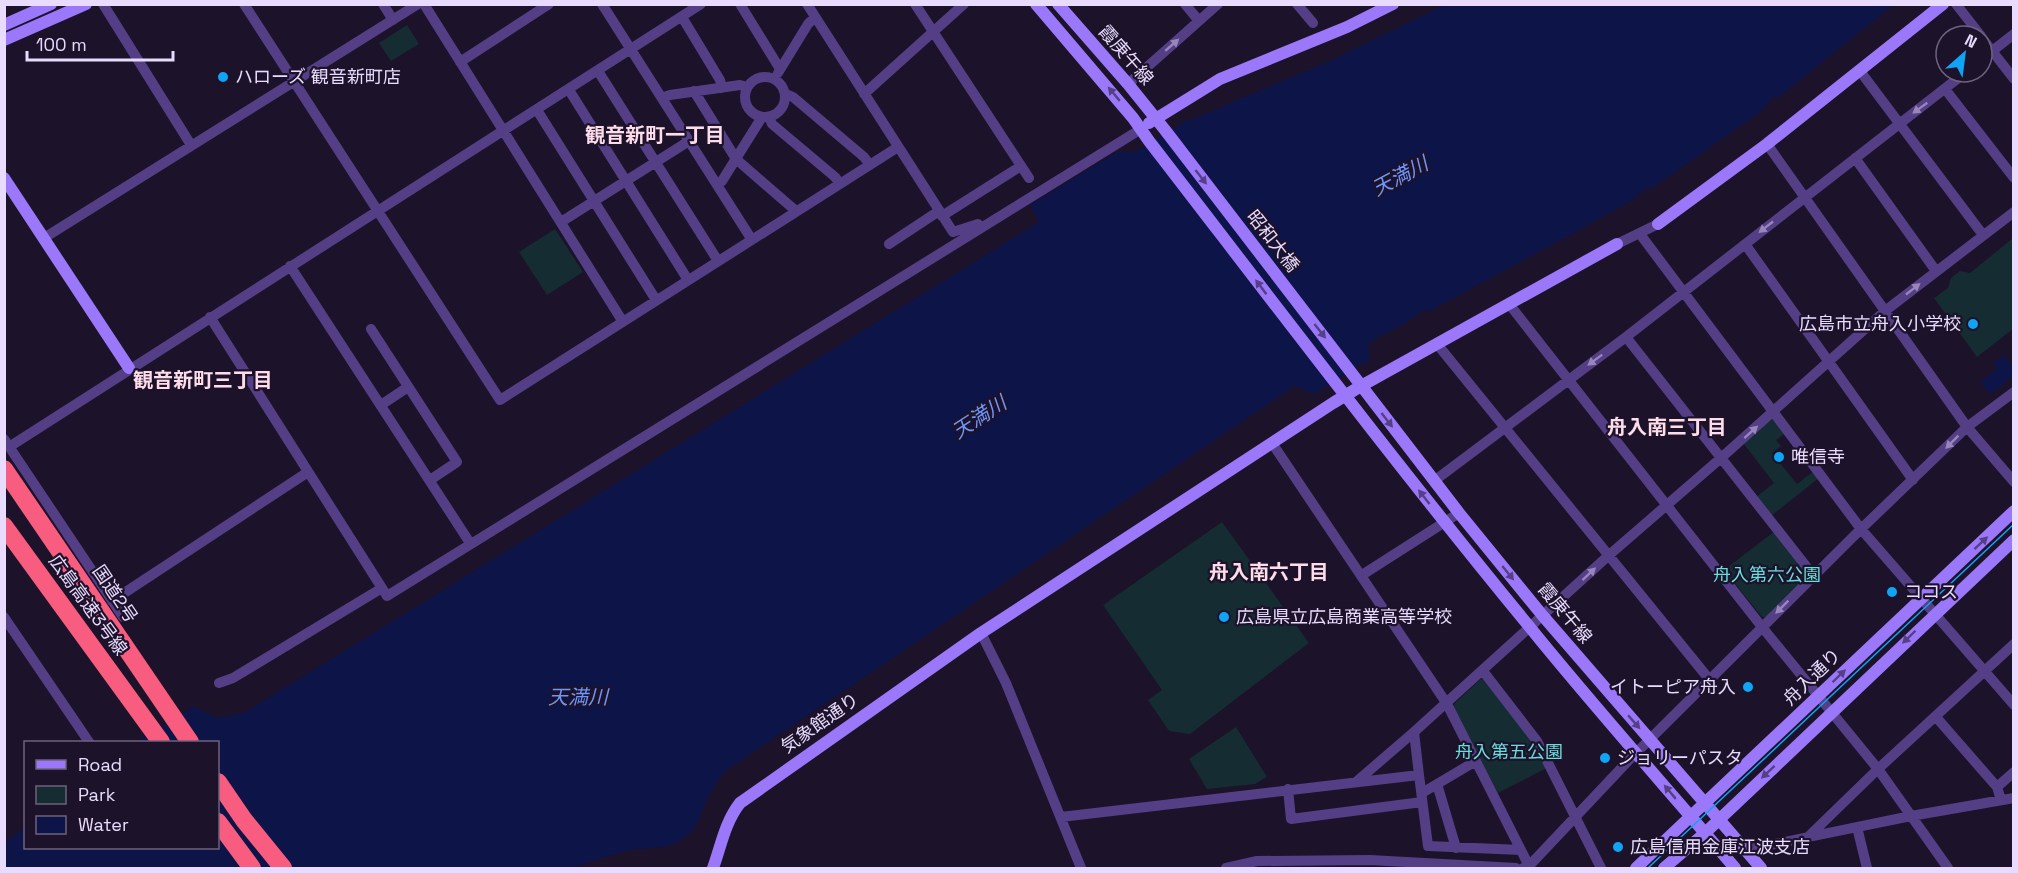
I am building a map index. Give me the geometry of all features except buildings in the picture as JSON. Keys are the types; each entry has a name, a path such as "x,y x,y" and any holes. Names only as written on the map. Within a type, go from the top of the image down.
{"highway":[{"name":"国道2号","path":"4,469 189,741"},
{"name":"広島高速3号線","path":"4,510 112,672"},
{"name":"広島高速3号線","path":"4,526 112,672"},
{"path":"112,672 160,741"},
{"path":"219,783 244,820 283,868"},
{"path":"219,823 252,868"}],"street":[{"path":"4,25 51,4"},
{"path":"4,40 86,4"},
{"path":"103,4 191,145"},
{"path":"244,4 500,400 898,147"},
{"path":"383,4 393,20"},
{"path":"44,238 418,4"},
{"path":"424,4 623,322"},
{"path":"460,62 549,4"},
{"path":"602,4 752,240"},
{"path":"123,617 7,443 291,266 701,4"},
{"path":"740,4 777,74 786,94 781,111 766,117 755,115 747,106 745,98 747,87 759,77 777,74 808,24 815,17"},
{"path":"807,4 953,232 996,218"},
{"path":"915,4 1029,178"},
{"path":"864,94 964,4"},
{"name":"昭和大橋","path":"1036,4 1085,59 1141,129 1335,384 1444,522 1530,628 1735,868"},
{"name":"霞庚午線","path":"1058,4 1165,130"},
{"path":"1185,4 1199,21"},
{"path":"1128,84 1218,4"},
{"path":"1297,4 1313,23"},
{"path":"210,317 387,596 1220,79 1347,27 1393,4"},
{"path":"1617,244 1658,224 1767,144 1943,4"},
{"path":"1956,4 1971,24"},
{"path":"682,17 720,80 722,88"},
{"path":"1994,49 2013,34"},
{"path":"1994,54 2013,79"},
{"path":"1860,70 1983,235"},
{"path":"598,71 718,261"},
{"path":"1434,481 1569,381 1951,84"},
{"path":"662,98 740,85 747,87"},
{"path":"1945,89 2013,178"},
{"path":"569,90 688,280"},
{"path":"694,92 736,159 796,212"},
{"path":"786,94 811,112 864,157 870,165"},
{"path":"537,110 656,300"},
{"path":"717,185 766,117"},
{"path":"766,117 835,177 840,184"},
{"name":"昭和大橋","path":"1165,130 1352,374"},
{"path":"561,222 688,141"},
{"path":"1767,144 1967,427 2013,482"},
{"path":"1855,158 1936,271"},
{"path":"889,244 1021,166"},
{"path":"4,178 129,368"},
{"path":"1356,782 1447,704 1608,556 1885,311 2013,212"},
{"path":"1640,234 1861,529 2013,705"},
{"name":"気象館通り","path":"713,868 732,812 740,803 981,633 1345,395 1617,244"},
{"path":"1745,244 1913,480"},
{"path":"291,266 470,543"},
{"path":"1509,304 1762,627 1878,769 1948,868"},
{"path":"371,329 457,462 430,480"},
{"path":"1626,337 1813,575"},
{"path":"1437,344 1709,679"},
{"name":"霞庚午線","path":"1352,374 1459,513 1543,616 1761,868"},
{"path":"381,405 408,387"},
{"path":"1272,443 1447,704 1521,850 1527,868 1636,752 1813,575 1967,427 2013,392"},
{"path":"112,601 309,472"},
{"name":"舟入通り","path":"1636,868 2013,511"},
{"path":"1362,575 1459,513"},
{"path":"1664,868 1705,833 2013,540"},
{"path":"219,683 233,678 382,588"},
{"path":"4,617 87,741"},
{"path":"981,633 1006,683 1081,868"},
{"path":"1809,836 2013,644"},
{"path":"1482,671 1537,741 1601,868"},
{"path":"1936,717 1997,787 2001,800"},
{"path":"1414,732 1428,846 1521,850"},
{"path":"1288,789 1291,819 1422,798 1437,784 1476,761"},
{"path":"1997,787 2013,772"},
{"path":"1061,817 1419,775"},
{"path":"1437,784 1456,848"},
{"path":"1746,850 1911,816 2013,798"},
{"path":"1857,827 1868,868"},
{"path":"1226,868 1257,861 1283,864 1515,868"}],"green space":[{"path":"407,25 419,44 391,61 379,43"},
{"path":"555,229 583,272 547,295 519,252"},
{"path":"2013,238 2013,329 1977,357 1934,298 1948,288 1951,278 1960,271 1970,273"},
{"name":"唯信寺","path":"1769,419 1775,420 1785,433 1776,440 1781,446 1772,453 1797,484 1814,471 1819,478 1771,516 1756,497 1774,483 1743,443"},
{"path":"1222,522 1309,643 1190,734 1169,731 1148,700 1162,690 1103,605"},
{"name":"舟入第六公園","path":"1775,531 1807,572 1807,577 1766,618 1762,617 1724,570"},
{"name":"舟入第五公園","path":"1481,679 1532,736 1547,768 1498,793 1453,709 1454,704"},
{"path":"1236,727 1267,777 1255,784 1207,789 1189,759"}],"water":[{"name":"天満川","path":"1444,5 1893,5 1778,98 1775,96 1759,113 1651,189 1649,187 1628,203 1583,228 1428,312 1426,309 1406,323 1368,343 1370,362 1363,363 1315,394 1295,386 724,772 709,795 692,832 680,841 665,847 629,850 571,868 5,868 5,842 24,829 24,849 219,849 219,741 138,741 194,706 216,718 244,713 1039,222 1030,205 1117,152 1135,152 1181,124 1183,120 1188,121 1330,61"},
{"path":"2004,355 2013,367 2013,376 1990,394 1980,382 1997,369 1993,363"}],"tram line":[{"path":"1648,868 2014,524"}],"place":[{"name":"ハローズ 観音新町店","path":"223,77"},
{"name":"広島市立舟入小学校","path":"1973,324"},
{"name":"唯信寺","path":"1779,457"},
{"name":"ココス","path":"1892,592"},
{"name":"広島県立広島商業高等学校","path":"1224,617"},
{"name":"イトーピア舟入","path":"1748,687"},
{"name":"ジョリーパスタ","path":"1605,758"},
{"name":"広島信用金庫江波支店","path":"1618,847"}],"district":[{"name":"観音新町一丁目","path":"655,135"},
{"name":"観音新町三丁目","path":"203,380"},
{"name":"舟入南三丁目","path":"1667,427"},
{"name":"舟入南六丁目","path":"1269,572"}]}
